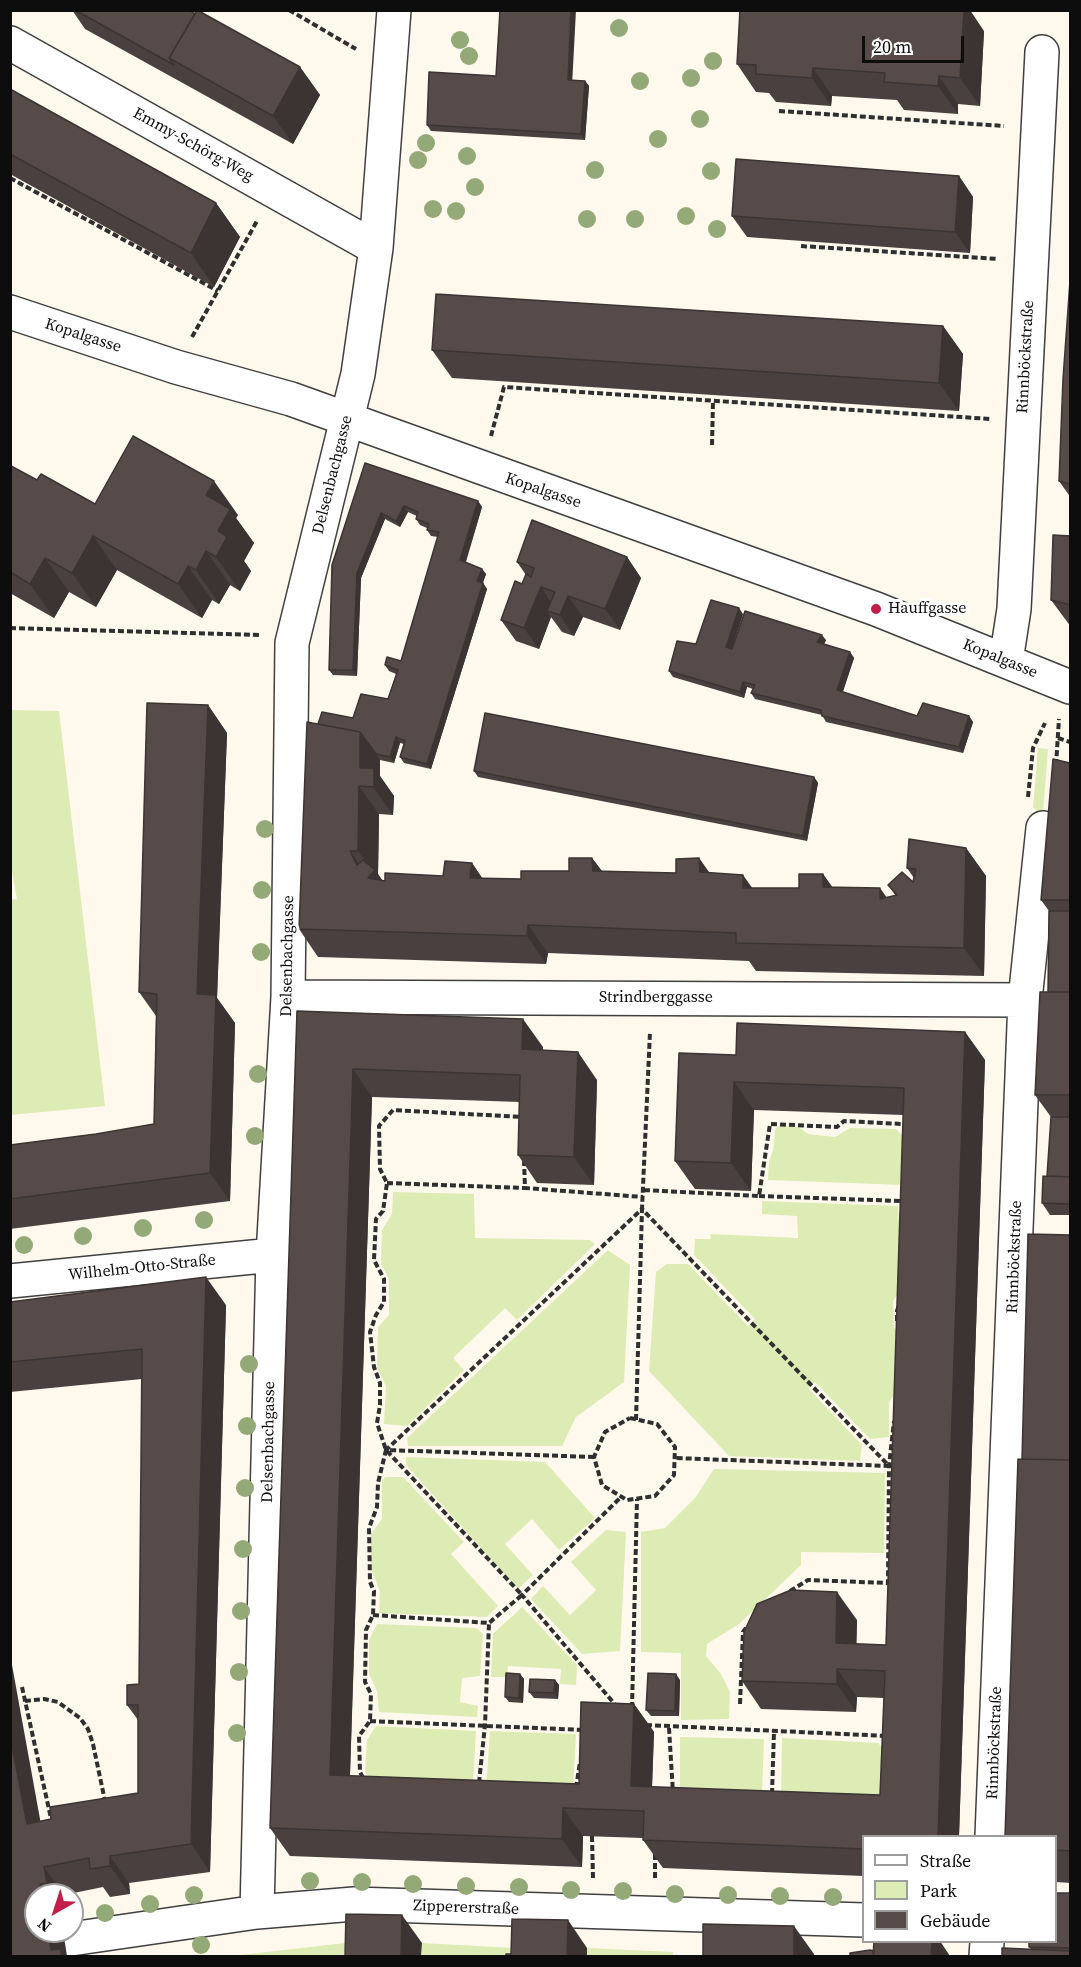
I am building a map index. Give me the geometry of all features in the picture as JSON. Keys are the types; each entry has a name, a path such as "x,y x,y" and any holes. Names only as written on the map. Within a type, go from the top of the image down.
{"street":[{"name":"Delsenbachgasse","path":"257,1912 273,1255 288,997 292,643 358,374 376,248 394,10"},
{"name":"Emmy-Schörg-Weg","path":"10,43 376,248"},
{"name":"Rinnböckstraße","path":"1006,661 1014,609 1042,52"},
{"name":"Kopalgasse","path":"10,312 176,367 291,399 876,609 1065,684"},
{"name":"Rinnböckstraße","path":"992,1835 1025,1000 1035,814"},
{"name":"Strindberggasse","path":"288,997 1025,1000"},
{"name":"Wilhelm-Otto-Straße","path":"10,1281 273,1255"},
{"name":"Zippererstraße","path":"84,1937 257,1912 354,1904 862,1920"}],"path":[{"path":"289,10 390,67"},
{"path":"779,111 1038,128"},
{"path":"10,178 218,291"},
{"path":"176,367 274,190"},
{"path":"801,246 1031,261"},
{"path":"482,469 504,387 1023,421"},
{"path":"712,446 713,401"},
{"path":"10,628 239,635"},
{"path":"1056,771 1065,684"},
{"path":"1035,814 1033,748 1046,723"},
{"path":"1058,738 1071,742"},
{"path":"636,1420 642,1209 652,998"},
{"path":"523,1127 522,1116 393,1110 379,1126 380,1169 387,1183 382,1211 376,1219 374,1260 384,1279 384,1302 370,1332 374,1367 380,1383 377,1423 386,1450 522,1595 624,1715"},
{"path":"759,1196 770,1124 837,1126 843,1121 902,1124 908,1129"},
{"path":"524,1158 525,1188"},
{"path":"387,1183 525,1188 643,1197"},
{"path":"644,1191 901,1201"},
{"path":"901,1210 901,1201 907,1194"},
{"path":"364,1780 360,1772 359,1736 370,1720 371,1694 365,1682 366,1630 373,1615 374,1591 370,1582 369,1528 377,1507 378,1483 386,1450 642,1209"},
{"path":"642,1209 889,1466"},
{"path":"902,1328 897,1321 897,1311 903,1297"},
{"path":"783,1596 808,1581 888,1583 889,1466 895,1415"},
{"path":"630,1418 657,1425 675,1447 674,1475 655,1496 627,1500 602,1485 594,1457 605,1432 630,1418"},
{"path":"386,1450 594,1457"},
{"path":"675,1458 889,1466"},
{"path":"373,1615 489,1623 522,1595 621,1497"},
{"path":"632,1712 637,1498"},
{"path":"478,1793 485,1725 489,1623"},
{"path":"740,1704 743,1632 751,1623"},
{"path":"22,1687 53,1826"},
{"path":"25,1701 44,1699 58,1702 80,1718 88,1729 93,1744 108,1811"},
{"path":"370,1720 585,1730 583,1740"},
{"path":"641,1725 888,1736 892,1743"},
{"path":"669,1728 673,1795 684,1796"},
{"path":"772,1796 774,1731"},
{"path":"575,1794 581,1751"},
{"path":"592,1836 592,1872"},
{"path":"655,1847 655,1865"}],"green space":[{"path":"11,710 59,711 105,1106 11,1115 10,900 17,899 10,860"},
{"path":"1038,748 1048,749 1043,814 1036,813 1036,809 1033,808"},
{"path":"778,1126 799,1127 808,1134 835,1137 850,1128 896,1129 907,1140 904,1185 768,1180 769,1161 773,1151 775,1130"},
{"path":"393,1192 474,1194 475,1238 590,1240 595,1244 517,1320 505,1308 453,1358 464,1370 407,1426 384,1424 386,1386 377,1368 378,1327 389,1315 389,1279 381,1264 382,1230 392,1214"},
{"path":"762,1201 898,1206 903,1287 893,1301 894,1327 902,1342 901,1386 889,1402 889,1437 870,1439 815,1382 808,1388 862,1445 860,1461 729,1456 649,1371 656,1272 667,1264 688,1264 748,1326 755,1319 694,1255 695,1239 711,1239 710,1234 798,1238 797,1216 762,1214"},
{"path":"608,1250 630,1265 624,1382 576,1417 562,1446 408,1446 407,1438"},
{"path":"406,1457 545,1462 595,1518 559,1550 532,1519 505,1544 533,1575 518,1589 406,1465"},
{"path":"714,1469 885,1473 884,1553 801,1552 801,1565 739,1624 707,1644 706,1656 721,1674 730,1692 729,1719 681,1720 681,1653 641,1652 641,1532 665,1528 696,1497"},
{"path":"385,1477 403,1477 464,1542 451,1554 498,1606 487,1617 379,1613 380,1591 371,1569 371,1534 382,1519 382,1481"},
{"path":"606,1530 626,1532 620,1651 582,1654 531,1599 543,1586 570,1615 596,1590 571,1562"},
{"path":"522,1607 577,1665 576,1685 560,1684 561,1669 508,1666 507,1677 491,1677 493,1634"},
{"path":"377,1624 476,1628 483,1634 480,1676 462,1678 460,1702 478,1706 477,1717 379,1712 377,1691 369,1674 369,1640"},
{"path":"376,1726 476,1731 473,1785 380,1788 365,1772 367,1740"},
{"path":"490,1731 576,1734 573,1789 486,1788"},
{"path":"680,1737 764,1739 762,1795 680,1791"},
{"path":"782,1738 878,1743 886,1752 886,1786 874,1803 847,1804 832,1792 803,1792 794,1798 781,1799"},
{"path":"345,1943 346,1956 232,1956"},
{"path":"422,1943 514,1948 514,1956 421,1956"},
{"path":"587,1948 673,1952 673,1956 587,1956"}],"building":[{"path":"75,10 189,10 195,14 169,58 174,65"},
{"path":"197,10 300,67 273,116 169,58"},
{"path":"500,10 571,10 568,80 585,81 581,134 427,125 429,72 496,76"},
{"path":"740,10 964,10 960,78 939,76 938,86 884,82 885,73 813,68 812,78 756,74 756,65 737,64"},
{"path":"10,89 216,203 191,253 10,154"},
{"path":"736,159 959,176 955,232 732,216"},
{"path":"1071,267 1071,484 1070,484 1059,481"},
{"path":"436,294 943,326 939,383 432,350"},
{"path":"133,436 214,481 206,495 230,509 218,531 227,537 216,557 206,551 196,570 188,566 178,584 93,536 72,573 45,558 30,584 10,572 11,466 37,480 41,474 95,504"},
{"path":"365,463 478,501 460,560 482,569 477,581 483,583 427,764 400,757 405,741 396,737 390,757 376,754 360,732 318,724 322,712 353,718 361,694 388,699 398,670 385,665 387,657 401,661 439,532 427,530 429,524 416,519 418,512 404,506 396,521 381,513 357,573 353,670 329,670 332,565"},
{"path":"532,520 627,557 605,609 568,596 560,615 547,611 555,592 541,587 524,628 501,620 515,581 522,584 526,574 531,577 534,568 517,562"},
{"path":"1053,535 1071,536 1071,605 1051,600"},
{"path":"711,600 739,608 726,647 732,649 745,611 822,635 817,642 850,652 837,690 917,716 923,703 969,716 959,747 822,716 821,710 751,693 755,685 743,682 740,692 669,671 677,641 696,644"},
{"path":"147,703 208,705 197,994 216,995 210,1173 10,1199 10,1145 154,1124 157,994 139,992"},
{"path":"485,713 814,777 803,836 474,771"},
{"path":"307,722 360,732 360,768 374,768 374,787 359,786 358,851 350,851 357,865 363,860 375,870 368,878 385,881 385,873 443,876 445,861 472,863 470,878 521,879 521,871 569,871 569,858 592,858 593,871 676,873 676,859 699,858 700,872 743,875 743,888 799,888 799,874 823,874 823,887 880,888 880,899 897,895 888,885 902,872 913,882 916,869 907,868 909,839 966,848 964,948 736,943 736,933 528,925 527,936 299,929"},
{"path":"1053,759 1070,763 1071,760 1071,900 1041,900"},
{"path":"1049,911 1071,911 1071,992 1048,992"},
{"path":"1040,992 1071,992 1071,1095 1035,1095"},
{"path":"297,1011 523,1019 522,1049 578,1052 574,1157 518,1155 520,1075 353,1069 330,1775 579,1784 581,1702 634,1704 631,1786 880,1795 885,1671 837,1669 837,1684 742,1681 744,1632 757,1604 791,1590 837,1592 836,1643 886,1645 904,1088 734,1082 731,1163 675,1161 679,1053 736,1055 737,1023 965,1032 938,1835 862,1835 862,1849 643,1840 644,1811 563,1808 562,1839 270,1828"},
{"path":"1051,1117 1071,1117 1071,1177 1047,1176"},
{"path":"1043,1176 1071,1177 1071,1204 1042,1203"},
{"path":"1028,1234 1071,1235 1071,1460 1022,1459"},
{"path":"206,1277 191,1844 110,1856 110,1866 90,1869 89,1858 44,1867 47,1883 24,1883 24,1943 50,1943 51,1950 60,1949 62,1956 10,1956 10,1735 27,1824 51,1819 50,1807 138,1793 138,1705 127,1705 127,1685 139,1684 142,1349 10,1362 10,1302"},
{"path":"1018,1459 1071,1460 1071,1851 1057,1850 1057,1835 1005,1835"},
{"path":"506,1673 520,1674 519,1698 505,1697"},
{"path":"648,1673 676,1674 675,1711 646,1710"},
{"path":"530,1679 555,1680 554,1693 529,1692"},
{"path":"1057,1893 1071,1893 1071,1948 1029,1947 1029,1943 1057,1943"},
{"path":"346,1914 402,1915 401,1956 345,1956"},
{"path":"512,1919 568,1920 567,1956 506,1956 506,1954 511,1954"},
{"path":"703,1924 794,1926 794,1956 703,1956"},
{"path":"874,1943 932,1943 931,1956 873,1956"},
{"path":"1002,1948 1071,1951 1071,1956 1002,1956"},
{"path":"874,1951 873,1956 850,1956 850,1953"}],"place":[{"name":"Hauffgasse","path":"876,609"}]}
